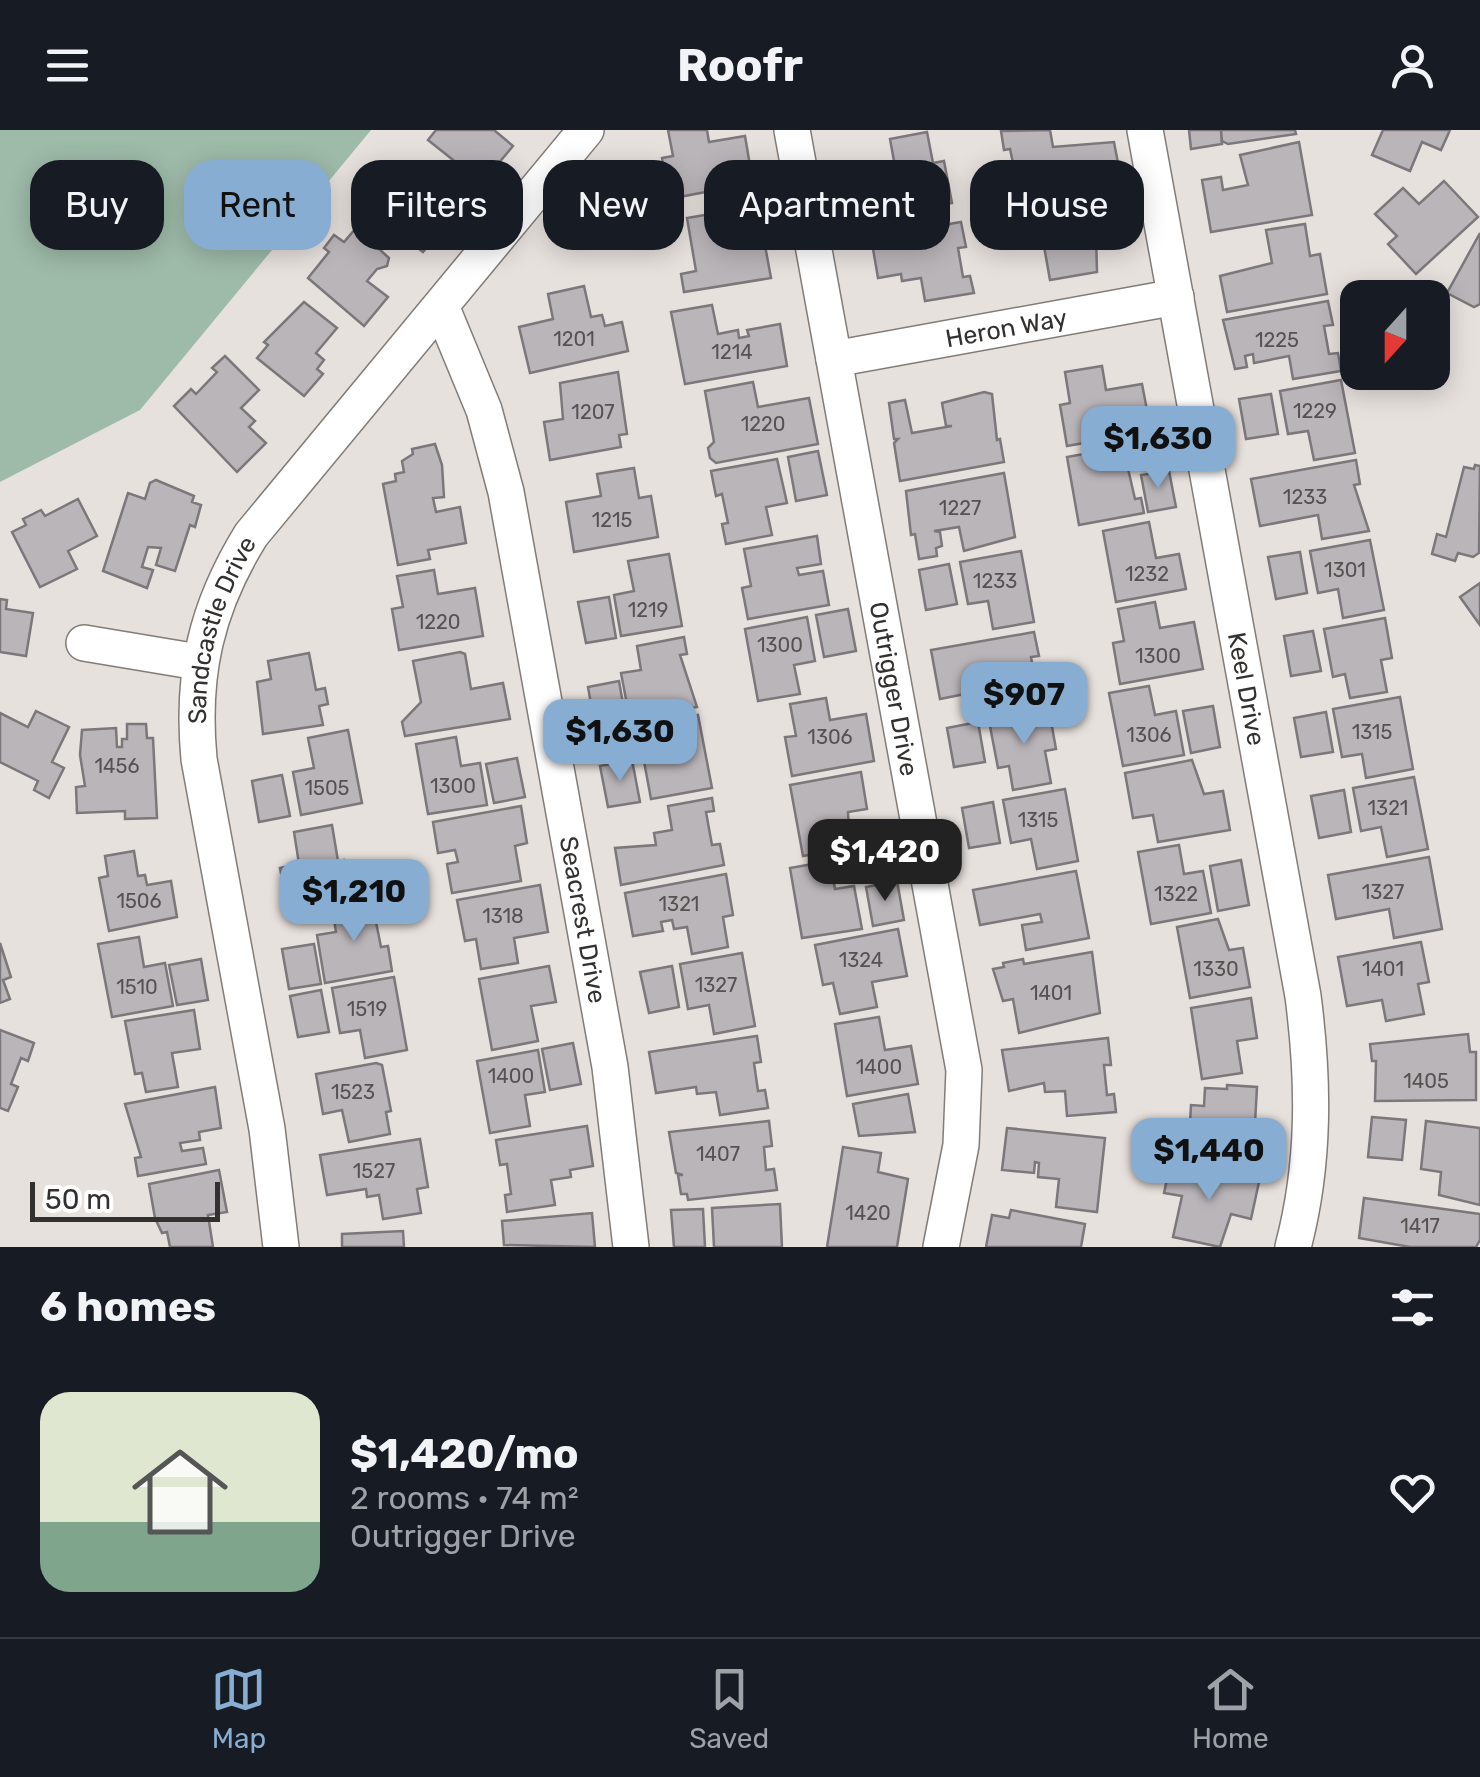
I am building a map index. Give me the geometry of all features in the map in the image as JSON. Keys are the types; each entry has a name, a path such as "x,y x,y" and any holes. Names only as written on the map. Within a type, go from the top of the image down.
{"street":[{"name":"Sandcastle Drive","path":"282,1247 267,1129 199,759 194,710 198,662 209,617 227,574 251,535 586,130"},
{"name":"Outrigger Drive","path":"792,130 964,1070 961,1144 941,1247"},
{"name":"Keel Drive","path":"1146,130 1311,1058 1310,1152 1293,1247"},
{"name":"Heron Way","path":"834,359 1176,297"},
{"name":"Seacrest Drive","path":"441,306 484,410 506,492 610,1066 632,1247"},
{"path":"84,643 198,662"}],"green space":[{"path":"0,130 371,130 331,178 331,160 184,160 184,250 272,250 140,410 0,482"}],"building":[{"path":"436,130 494,130 513,146 501,160 453,160 428,140"},
{"path":"668,130 707,130 709,142 745,136 749,160 704,160 704,192 684,196 684,160 662,160 673,156"},
{"path":"1050,130 1053,147 1114,142 1117,160 1012,160 1010,149 1004,150 1001,131"},
{"path":"1189,130 1221,130 1222,144 1191,149"},
{"path":"1221,130 1295,130 1296,134 1228,144 1222,141"},
{"path":"1383,130 1450,130 1441,150 1422,142 1410,171 1372,155"},
{"path":"927,132 932,160 894,160 890,139"},
{"path":"1299,142 1312,215 1211,232 1202,180 1221,177 1223,190 1248,185 1240,155"},
{"path":"1444,181 1478,217 1416,274 1388,244 1397,236 1375,214 1403,188 1419,204"},
{"path":"704,215 704,250 766,250 771,278 684,292 681,274 696,271 687,218"},
{"path":"961,222 966,247 958,248 963,277 970,276 974,293 925,301 921,278 902,281 901,274 878,278 873,250 950,250 950,224"},
{"path":"1305,224 1310,256 1320,254 1327,294 1227,312 1220,276 1272,263 1266,230"},
{"path":"1480,233 1480,304 1474,307 1450,295 1450,288"},
{"path":"351,234 351,250 380,250 389,258 387,266 377,269 367,281 388,297 364,326 308,278 329,252 326,250 331,250 334,235 344,242"},
{"path":"1045,250 1096,250 1097,272 1050,280"},
{"path":"584,286 591,317 602,315 605,326 622,322 628,351 530,373 519,327 553,319 548,294"},
{"path":"1328,301 1333,325 1324,326 1329,354 1338,353 1340,371 1293,379 1289,356 1254,363 1253,354 1245,356 1247,367 1235,369 1223,320"},
{"path":"304,302 337,328 316,353 324,360 317,369 323,374 304,396 257,358 268,345 264,342"},
{"path":"712,305 718,334 738,330 739,338 749,336 747,330 780,324 787,366 685,384 671,312"},
{"path":"225,356 259,390 241,408 255,421 249,427 266,443 237,472 174,406 191,389 196,394 217,372 212,368"},
{"path":"1102,366 1106,390 1142,384 1151,431 1067,446 1060,405 1070,403 1065,372"},
{"path":"618,372 627,434 619,435 621,447 550,460 544,422 563,419 560,383"},
{"path":"1340,380 1355,453 1314,460 1308,431 1288,434 1280,391"},
{"path":"753,382 758,407 809,398 818,444 716,463 710,458 708,448 714,442 705,391"},
{"path":"984,392 992,394 997,440 1000,439 1004,462 900,481 894,443 898,439 894,439 889,403 905,400 912,433 952,426 946,426 942,403"},
{"path":"1271,394 1278,434 1246,439 1239,399"},
{"path":"435,444 442,465 444,497 433,498 436,512 460,507 466,543 428,550 430,559 398,565 383,484 396,481 395,474 404,472 402,461 413,454 412,449"},
{"path":"1123,447 1135,499 1141,498 1144,513 1079,525 1067,457"},
{"path":"818,451 827,495 796,501 788,457"},
{"path":"777,459 787,503 766,507 772,535 726,544 722,524 728,523 722,494 716,496 711,471"},
{"path":"1356,460 1360,484 1354,485 1369,531 1322,539 1318,515 1260,526 1251,479"},
{"path":"1475,465 1480,466 1479,553 1473,557 1458,553 1455,561 1432,554 1437,534 1446,537 1464,467 1474,469"},
{"path":"634,468 639,498 651,496 658,537 574,552 566,502 601,496 597,474"},
{"path":"1169,471 1176,507 1148,512 1141,475"},
{"path":"1004,473 1015,537 964,551 959,527 934,531 940,532 942,546 936,548 937,556 919,559 915,534 911,535 906,491"},
{"path":"156,480 194,496 192,502 201,505 175,571 156,565 161,548 148,547 142,567 153,570 147,588 103,571 128,493 145,499 150,483"},
{"path":"78,499 97,536 68,551 77,569 40,587 12,532 26,525 23,519 41,510 45,516"},
{"path":"1149,522 1156,558 1179,554 1186,589 1116,602 1103,531"},
{"path":"817,536 821,564 797,568 799,575 823,571 829,605 748,619 742,588 751,586 744,549"},
{"path":"1370,540 1384,610 1343,618 1338,589 1318,593 1310,551"},
{"path":"1021,551 1034,622 993,629 988,601 968,604 960,562"},
{"path":"1300,552 1307,593 1276,599 1268,557"},
{"path":"669,554 682,626 621,636 614,595 634,591 628,561"},
{"path":"949,564 957,604 926,610 919,570"},
{"path":"434,570 438,594 475,588 483,636 399,650 392,609 403,607 397,576"},
{"path":"1480,583 1480,625 1460,597"},
{"path":"609,597 616,638 586,643 578,602"},
{"path":"0,599 7,600 6,609 33,613 26,656 0,652"},
{"path":"1155,602 1160,628 1194,622 1203,669 1120,684 1113,643 1124,641 1118,609"},
{"path":"848,609 856,651 824,657 816,615"},
{"path":"807,617 815,661 794,665 800,694 758,701 745,629"},
{"path":"1385,618 1392,658 1381,660 1387,692 1350,698 1345,674 1333,677 1324,629"},
{"path":"1313,631 1321,671 1291,676 1284,636"},
{"path":"1034,632 1039,656 1031,657 1035,679 1043,678 1047,701 996,711 992,689 986,690 984,678 972,680 975,692 940,699 931,650"},
{"path":"684,637 687,654 680,655 697,707 630,720 621,673 641,670 637,646"},
{"path":"309,653 316,690 325,688 328,704 319,706 323,725 263,734 257,682 271,679 268,661"},
{"path":"465,654 471,689 503,683 510,719 405,736 402,722 421,702 413,661"},
{"path":"619,681 626,721 595,727 588,687"},
{"path":"1149,686 1155,715 1176,711 1184,755 1123,766 1109,693"},
{"path":"1400,697 1413,769 1366,778 1362,754 1342,757 1333,709"},
{"path":"826,698 830,720 866,714 874,761 792,776 785,737 796,736 790,704"},
{"path":"1213,706 1220,747 1191,753 1183,711"},
{"path":"1049,710 1056,749 1045,751 1051,783 1013,790 1009,766 998,768 989,721"},
{"path":"36,711 69,727 52,762 64,768 49,798 34,790 38,781 0,762 0,713 28,727"},
{"path":"1326,712 1333,752 1301,757 1294,718"},
{"path":"698,715 712,788 651,799 643,756 663,753 657,722"},
{"path":"978,722 985,762 954,767 947,728"},
{"path":"127,724 146,724 147,738 153,738 157,818 125,819 125,811 77,813 76,787 85,786 80,755 82,730 116,728 117,747 122,747 122,739 127,739"},
{"path":"348,730 362,803 301,815 293,772 314,768 308,738"},
{"path":"456,737 461,766 480,763 487,805 428,814 416,744"},
{"path":"517,758 525,797 494,803 486,764"},
{"path":"632,760 640,802 608,807 600,766"},
{"path":"1192,760 1204,794 1223,791 1230,830 1158,842 1153,815 1133,818 1125,773"},
{"path":"861,772 867,809 848,812 850,848 803,856 790,785"},
{"path":"282,775 290,816 259,822 252,781"},
{"path":"1414,777 1428,849 1387,857 1381,827 1361,831 1353,788"},
{"path":"1065,789 1078,861 1037,869 1031,839 1011,843 1003,800"},
{"path":"1344,790 1351,832 1319,838 1311,796"},
{"path":"712,798 714,811 706,812 712,845 720,844 724,865 621,885 615,848 656,845 654,833 672,830 668,806"},
{"path":"993,802 1000,843 969,848 962,808"},
{"path":"521,806 527,843 515,846 521,881 452,893 447,864 458,862 455,850 438,853 433,822"},
{"path":"332,825 338,861 344,860 348,881 342,882 345,894 287,904 280,868 299,864 294,832"},
{"path":"1179,845 1184,874 1203,871 1211,913 1151,924 1138,852"},
{"path":"134,851 138,876 145,875 147,885 171,881 177,917 109,931 99,878 108,876 105,856"},
{"path":"1429,857 1442,929 1394,938 1389,909 1336,919 1328,875"},
{"path":"1241,860 1249,905 1218,911 1210,866"},
{"path":"830,861 835,889 854,886 862,929 802,938 790,868"},
{"path":"1076,871 1089,938 1026,950 1022,925 1042,922 1040,914 980,925 973,890"},
{"path":"726,874 733,915 723,917 728,947 692,954 687,927 674,929 672,920 661,922 663,931 633,936 625,893"},
{"path":"897,881 904,920 873,926 866,887"},
{"path":"540,885 548,932 514,938 518,963 481,969 476,939 465,941 457,900"},
{"path":"379,899 382,916 375,917 381,947 388,946 392,971 325,983 317,935 336,932 332,907"},
{"path":"1218,919 1229,950 1243,948 1250,987 1190,998 1177,927"},
{"path":"898,929 907,976 872,982 877,1007 840,1014 833,983 823,985 815,945"},
{"path":"139,937 144,967 165,963 173,1006 112,1017 98,944"},
{"path":"1421,942 1429,982 1418,984 1424,1014 1386,1021 1382,1000 1347,1006 1338,957"},
{"path":"0,943 11,977 3,980 10,999 0,1003"},
{"path":"314,944 321,984 289,989 282,949"},
{"path":"1092,952 1100,1013 1019,1033 1013,999 1003,1001 993,969 1023,959 1024,964"},
{"path":"742,953 755,1026 714,1034 709,1005 688,1009 680,964"},
{"path":"201,959 208,1000 177,1005 169,965"},
{"path":"549,966 556,1002 531,1006 538,1041 492,1050 479,979"},
{"path":"672,966 679,1007 649,1013 640,972"},
{"path":"394,977 407,1050 365,1058 360,1030 340,1033 332,988"},
{"path":"321,990 329,1032 298,1037 290,996"},
{"path":"1251,998 1257,1038 1237,1041 1242,1073 1202,1079 1191,1008"},
{"path":"194,1010 200,1049 172,1053 178,1087 146,1092 142,1073 135,1074 125,1021"},
{"path":"879,1017 885,1050 911,1046 918,1084 847,1096 835,1024"},
{"path":"0,1030 34,1043 28,1061 21,1058 11,1084 18,1087 8,1111 0,1108"},
{"path":"1468,1034 1470,1052 1476,1052 1476,1100 1375,1101 1376,1061 1372,1061 1370,1044"},
{"path":"757,1036 761,1062 754,1063 758,1091 765,1090 768,1108 720,1115 716,1092 697,1094 696,1087 656,1093 649,1052"},
{"path":"1108,1038 1111,1065 1104,1065 1107,1095 1114,1094 1116,1112 1067,1116 1065,1091 1045,1092 1044,1083 1009,1091 1002,1050"},
{"path":"573,1043 581,1084 550,1090 542,1049"},
{"path":"538,1050 545,1092 525,1095 530,1126 490,1133 477,1061"},
{"path":"382,1065 391,1111 386,1112 390,1134 349,1142 342,1110 323,1114 316,1074"},
{"path":"1227,1085 1257,1087 1255,1123 1262,1123 1257,1165 1188,1159 1191,1105 1204,1106 1205,1088 1227,1089"},
{"path":"215,1087 221,1128 199,1132 200,1140 180,1143 182,1151 203,1148 206,1164 138,1176 135,1158 141,1157 125,1104"},
{"path":"908,1094 915,1132 859,1136 853,1104"},
{"path":"1372,1117 1406,1120 1402,1160 1368,1157"},
{"path":"769,1121 772,1146 764,1147 766,1170 774,1169 777,1190 688,1200 687,1194 681,1194 678,1175 683,1175 676,1173 669,1132"},
{"path":"1426,1121 1480,1128 1480,1205 1439,1195 1441,1172 1421,1169"},
{"path":"587,1126 593,1166 570,1170 571,1177 551,1180 555,1205 507,1212 505,1195 511,1194 507,1164 500,1165 496,1140"},
{"path":"1007,1128 1105,1138 1097,1212 1056,1207 1059,1179 1038,1177 1039,1163 1035,1162 1034,1173 1002,1170"},
{"path":"420,1139 428,1187 417,1189 421,1213 383,1219 379,1195 367,1197 366,1189 327,1195 320,1155"},
{"path":"843,1147 881,1153 878,1172 908,1179 897,1247 827,1247"},
{"path":"1181,1165 1259,1182 1251,1219 1231,1214 1220,1247 1173,1237 1182,1196 1164,1193 1169,1170 1180,1172"},
{"path":"219,1170 227,1212 208,1215 213,1247 170,1247 167,1232 162,1233 155,1218 149,1184"},
{"path":"1364,1198 1480,1214 1480,1240 1476,1247 1410,1247 1359,1238"},
{"path":"780,1204 782,1247 714,1247 712,1208"},
{"path":"703,1209 705,1247 674,1247 671,1210"},
{"path":"1011,1210 1085,1224 1081,1247 986,1247 992,1215 1009,1218"},
{"path":"592,1213 595,1247 504,1245 502,1221"},
{"path":"403,1231 404,1247 342,1247 342,1234"}]}
